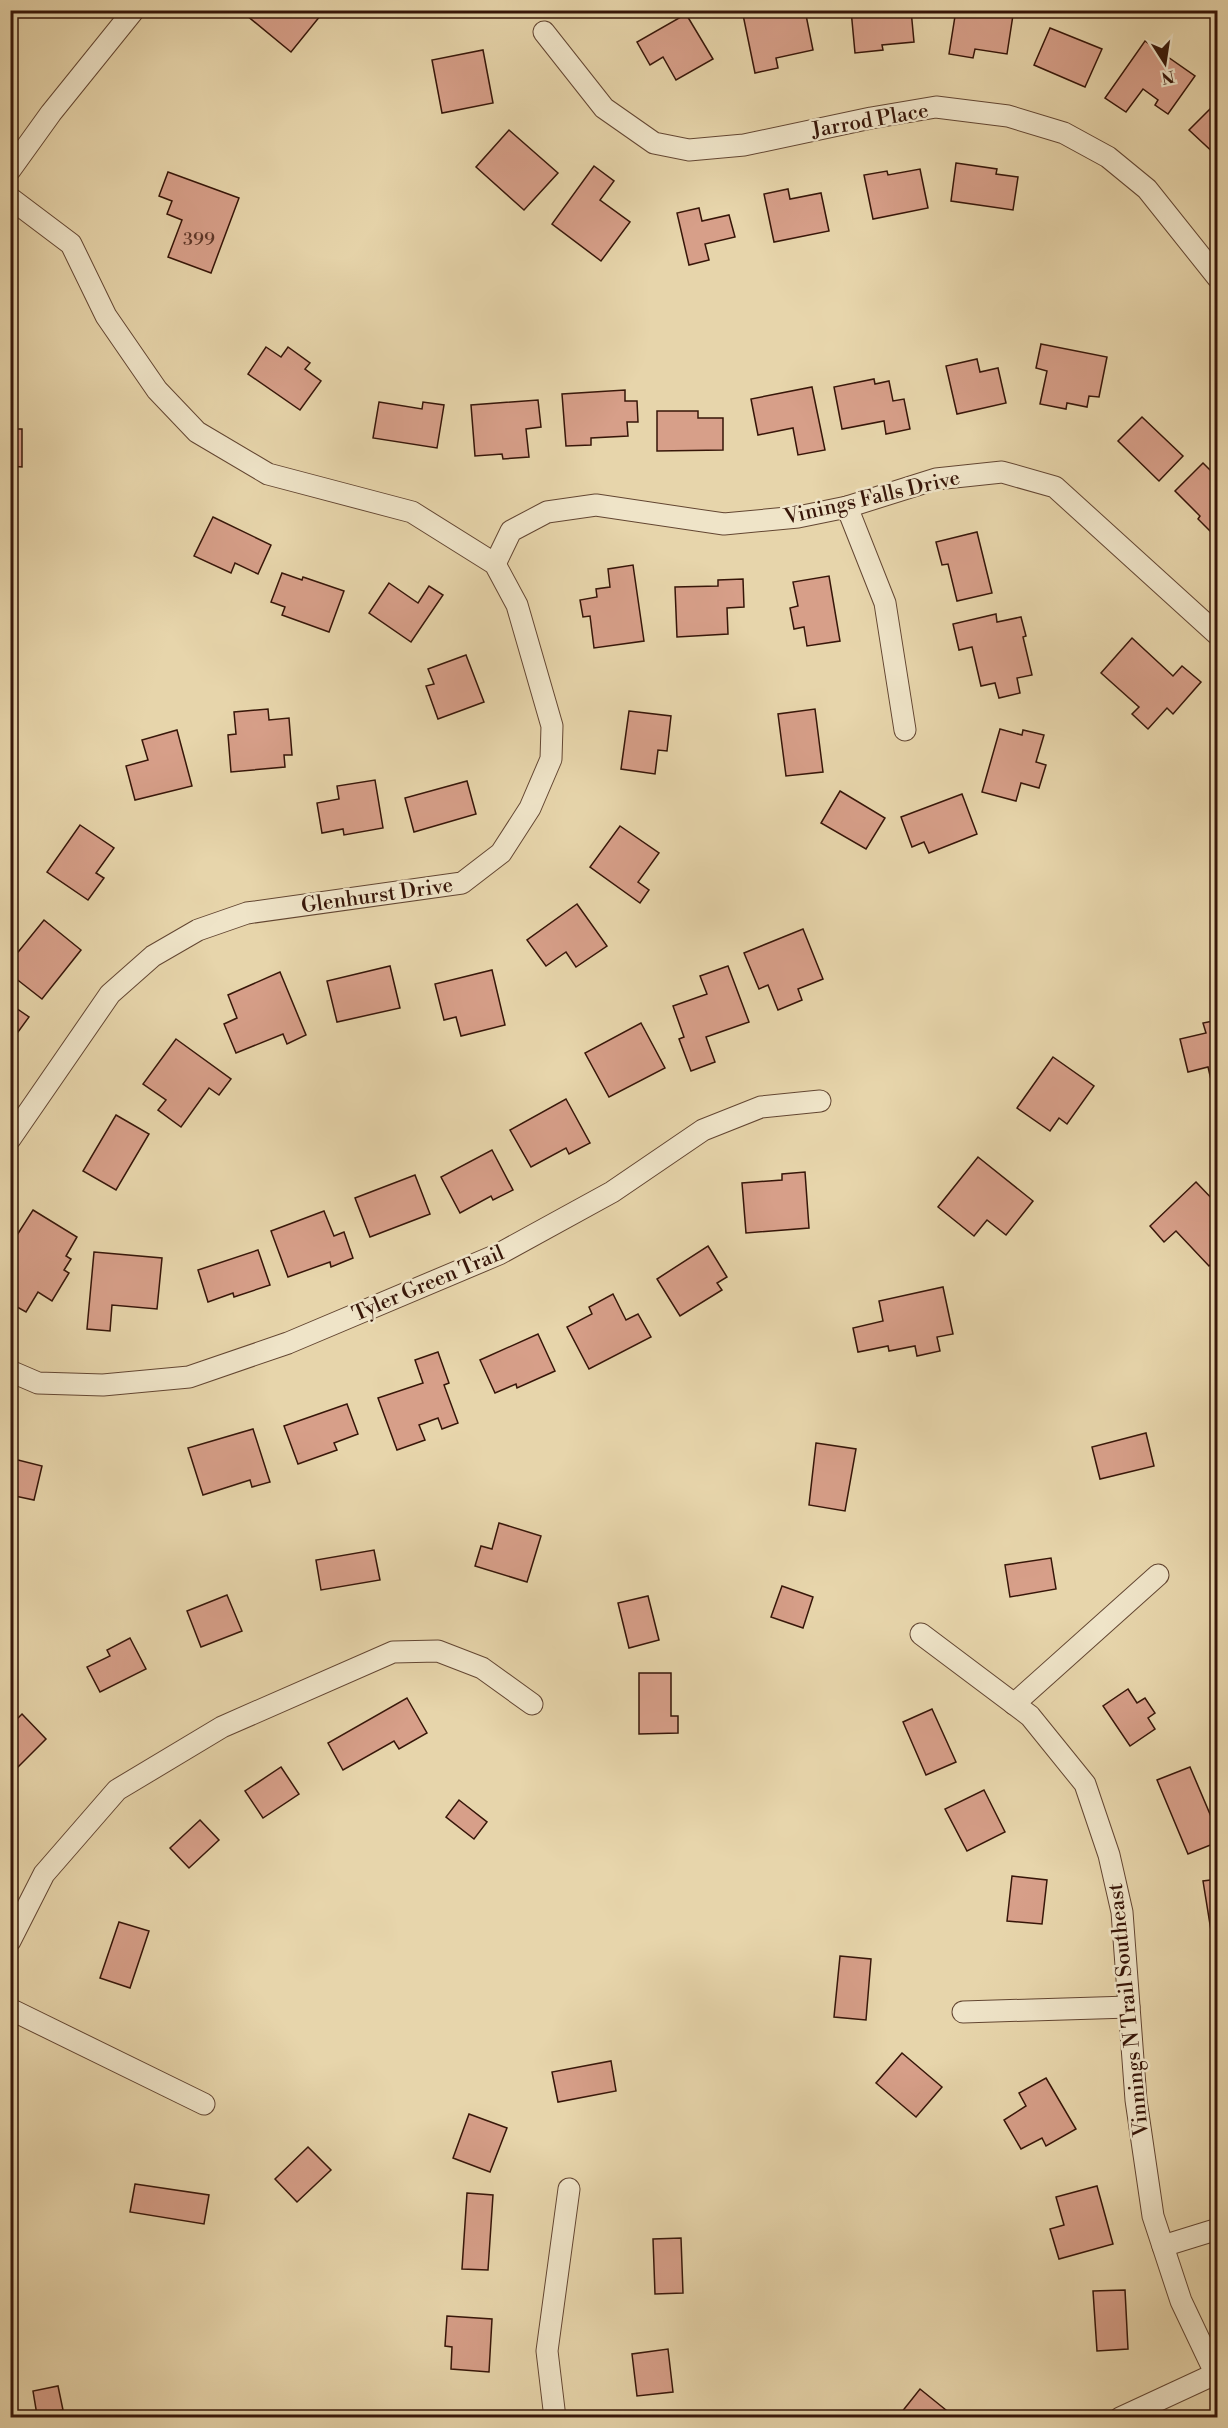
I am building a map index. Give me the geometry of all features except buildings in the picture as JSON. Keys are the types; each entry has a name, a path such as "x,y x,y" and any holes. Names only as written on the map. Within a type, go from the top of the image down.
{"street":[{"path":"10,170 51,113 134,10"},
{"name":"Jarrod Place","path":"544,32 604,108 654,142 689,150 744,145 871,118 936,107 1008,116 1064,133 1108,157 1147,189 1218,278"},
{"name":"Glenhurst Drive","path":"10,198 71,244 106,316 157,390 197,432 268,474 412,512 495,564 517,605 552,726 551,759 530,808 501,853 462,883 247,913 198,930 153,956 110,994 10,1139"},
{"name":"Vinings Falls Drive","path":"495,564 511,531 547,512 596,505 724,524 798,517 847,507 936,479 1002,471 1055,487 1215,628"},
{"path":"847,507 885,603 905,730"},
{"name":"Tyler Green Trail","path":"10,1371 38,1383 103,1385 189,1377 288,1343 499,1254 612,1192 703,1130 761,1107 820,1101"},
{"path":"1014,1704 1158,1575"},
{"name":"Vinnings N Trail Southeast","path":"921,1634 1030,1716 1085,1784 1109,1855 1122,1912 1136,2100 1153,2216 1181,2301 1216,2377"},
{"path":"10,1941 44,1874 117,1790 222,1727 393,1652 438,1650 482,1668 532,1704"},
{"path":"963,2012 1129,2007"},
{"path":"10,2009 204,2104"},
{"path":"555,2418 547,2351 569,2189"},
{"path":"1163,2246 1218,2229"},
{"path":"1120,2418 1216,2377"}]}
